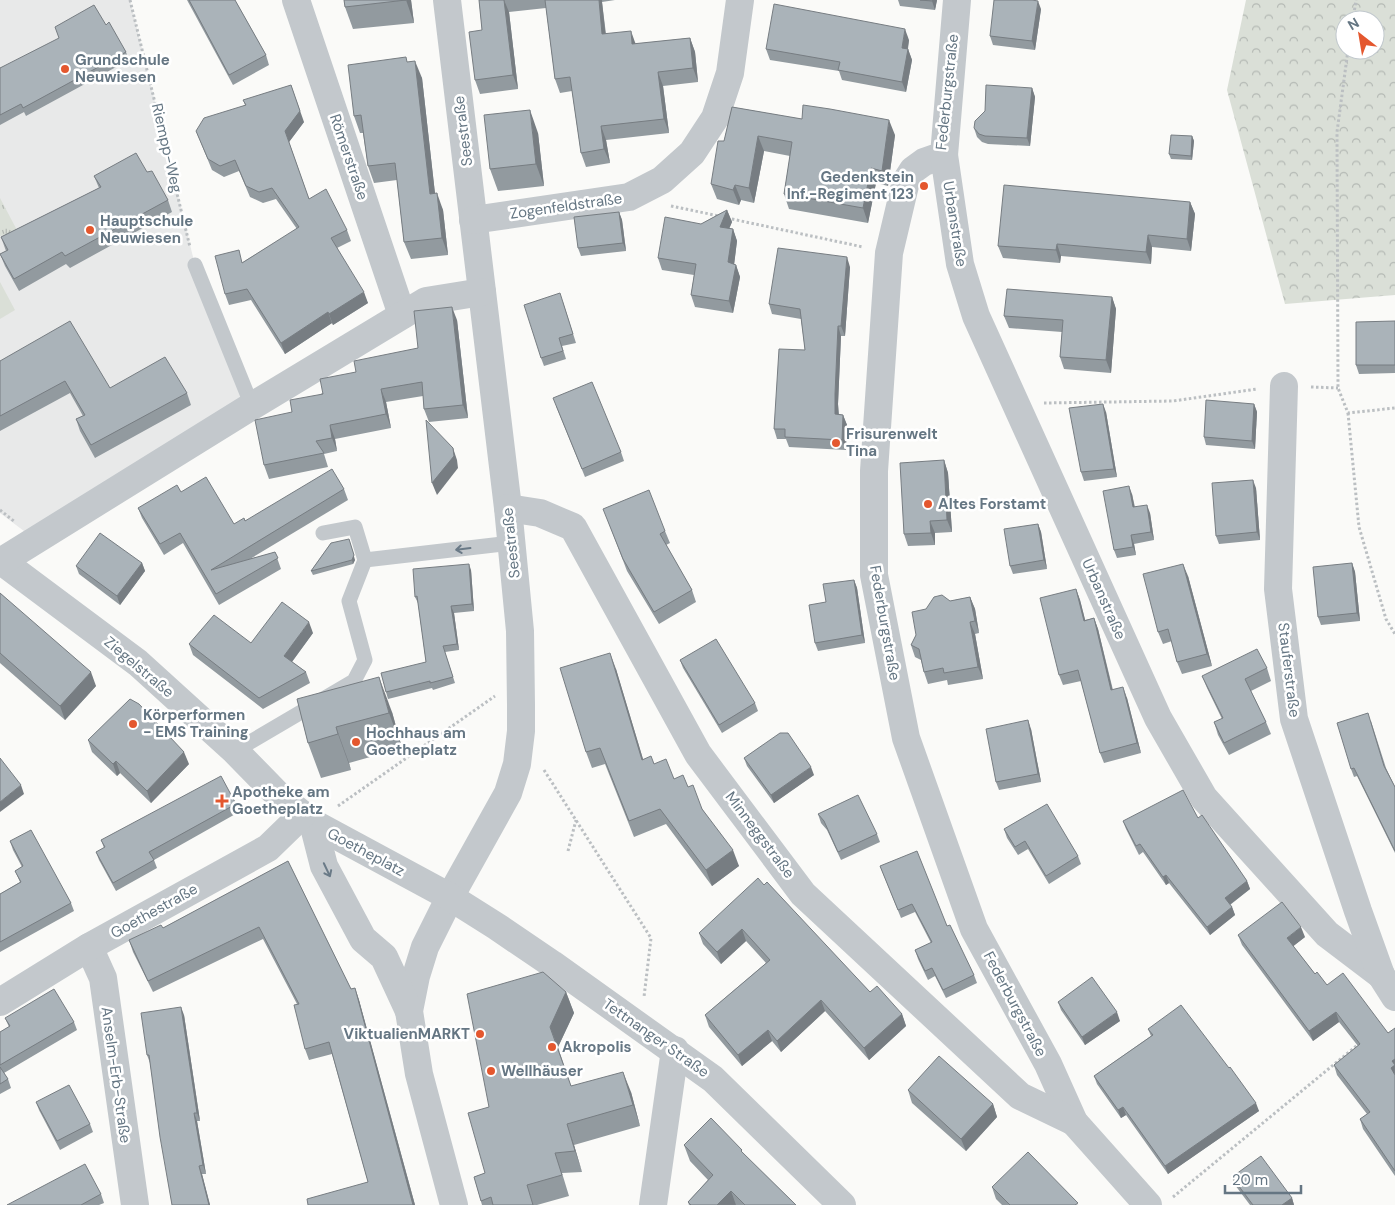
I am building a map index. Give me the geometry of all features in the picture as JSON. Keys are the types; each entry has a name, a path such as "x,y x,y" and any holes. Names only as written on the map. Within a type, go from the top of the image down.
{"street":[{"name":"Römerstraße","path":"296,0 402,315"},
{"name":"Seestraße","path":"447,0 508,508 520,631 521,731 517,764 508,793"},
{"name":"Zogenfeldstraße","path":"473,220 629,197 662,180 692,153 715,118 730,73 740,0"},
{"name":"Federburgstraße","path":"957,0 944,155 924,162 914,170 906,181 890,253 874,471 874,575 906,738 974,929 1048,1064 1074,1122 1160,1202"},
{"name":"Urbanstraße","path":"944,155 960,264 976,316 1158,718 1204,798 1327,934 1388,986"},
{"path":"252,406 426,301 482,292"},
{"name":"Stauferstraße","path":"1284,386 1278,589 1294,719 1355,902 1388,986"},
{"name":"Ziegelstraße","path":"252,406 1,560 138,662 236,751 278,795 308,819"},
{"name":"Minneggstraße","path":"508,508 540,513 573,527 698,754 803,894 1020,1096 1074,1122"},
{"name":"Goetheplatz","path":"409,1011 416,976 426,947 450,896 508,793"},
{"name":"Goetheplatz","path":"308,819 450,896"},
{"name":"Goetheplatz","path":"308,819 324,866 363,939 384,957 409,1011 419,1074 454,1205"},
{"name":"Goethestraße","path":"0,1002 89,947 268,848 308,819"},
{"name":"Tettnanger Straße","path":"450,896 546,959 713,1079 842,1205"},
{"name":"Anselm-Erb-Straße","path":"89,947 103,978 134,1205"},
{"path":"653,1205 675,1050"}],"lane":[{"path":"195,265 252,406"},
{"path":"236,751 354,681 365,660 349,601 365,560 355,527 323,533"},
{"path":"365,560 511,543"}],"path":[{"name":"Riempp-Weg","path":"130,0 195,265"},
{"path":"1347,60 1337,132 1338,388 1348,413 1359,527 1386,618 1395,634"},
{"path":"667,206 890,253"},
{"path":"1016,403 1173,401 1284,386 1338,388"},
{"path":"1348,413 1395,408"},
{"path":"308,819 521,678"},
{"path":"544,769 652,938 641,1027"},
{"path":"568,851 576,819"},
{"path":"1160,1202 1365,1039"}],"shaded area":[{"path":"0,0 130,0 195,265 252,406 36,540 0,513"}],"green space":[{"path":"1246,0 1395,0 1395,295 1285,304 1227,90"},
{"path":"0,198 18,232 0,236"},
{"path":"0,282 15,310 0,319"}],"building":[{"path":"189,0 235,0 266,55 229,75"},
{"path":"344,0 406,0 345,7"},
{"path":"479,0 504,0 513,75 475,80 469,32 482,30"},
{"path":"545,0 599,0 602,34 631,31 632,44 690,38 693,68 658,72 664,119 601,126 604,149 581,153 570,77 555,79"},
{"path":"994,0 1038,1 1032,41 990,36"},
{"path":"774,4 905,29 902,48 908,49 902,82 838,70 840,62 766,49"},
{"name":"Grundschule Neuwiesen","path":"94,5 106,25 109,22 126,52 23,108 21,104 0,115 0,68 59,38 55,27"},
{"path":"406,57 407,62 415,61 430,194 437,193 442,238 404,242 395,163 368,166 361,115 354,116 348,65"},
{"path":"291,85 300,111 285,131 309,199 326,189 347,230 331,238 364,292 329,314 328,312 281,343 247,289 225,294 215,256 239,250 242,263 299,227 272,188 259,192 246,186 235,160 220,166 208,159 196,131 204,118 246,105 243,100"},
{"path":"986,85 1032,88 1027,138 985,136 979,134 974,128 975,121 985,111"},
{"path":"803,105 889,120 882,171 871,168 863,208 784,194 792,142 758,136 749,188 735,185 733,190 711,184 718,141 724,141 732,107 802,119"},
{"path":"530,110 536,164 490,169 484,115"},
{"path":"1171,135 1192,136 1191,156 1169,154"},
{"name":"Hauptschule Neuwiesen","path":"136,153 147,172 152,171 168,200 65,256 62,252 14,279 0,254 8,250 1,237 101,187 94,176"},
{"path":"1004,185 1190,202 1187,239 1148,235 1146,252 1057,244 1056,250 998,246"},
{"path":"727,210 720,227 733,229 728,262 736,265 729,301 691,295 696,264 658,258 665,217 701,224"},
{"path":"619,212 623,243 578,248 574,217"},
{"path":"778,248 847,257 841,326 838,326 835,394 835,414 843,415 842,440 785,437 785,429 774,429 779,349 805,350 800,309 769,304"},
{"path":"1007,289 1112,297 1106,360 1060,357 1063,320 1004,316"},
{"path":"560,293 573,334 559,338 563,351 541,358 524,305"},
{"path":"452,307 463,405 424,409 422,382 381,389 386,414 330,425 332,438 316,441 324,453 264,465 255,420 292,412 290,400 323,394 320,379 356,372 354,361 418,348 414,311"},
{"path":"70,321 110,388 165,357 187,393 91,445 76,419 85,415 65,381 0,416 0,361"},
{"path":"1395,321 1395,365 1356,365 1356,322"},
{"path":"592,382 621,452 582,469 553,398"},
{"path":"1206,400 1254,404 1252,441 1204,437"},
{"path":"1103,404 1114,469 1081,472 1069,408"},
{"path":"426,420 453,448 454,456 432,483"},
{"name":"Altes Forstamt","path":"944,460 947,520 930,521 931,533 904,534 900,463"},
{"path":"332,469 344,489 211,570 275,552 278,558 216,594 180,533 160,544 138,508 177,485 181,492 206,477 234,524 244,518 245,521"},
{"path":"1253,480 1257,532 1216,536 1212,483"},
{"path":"1129,486 1133,507 1147,505 1151,532 1131,535 1133,547 1114,550 1103,491"},
{"path":"649,490 665,531 660,534 692,590 654,612 623,559 603,509"},
{"path":"1038,524 1044,560 1010,566 1004,529"},
{"path":"100,533 142,563 117,596 76,566"},
{"path":"349,539 354,555 352,560 311,571 331,543"},
{"path":"1352,563 1357,613 1318,617 1313,567"},
{"path":"469,564 472,604 451,606 457,644 443,646 453,677 386,692 381,673 426,662 417,596 415,597 413,569"},
{"path":"1183,564 1207,654 1177,662 1168,629 1158,632 1143,574"},
{"path":"854,580 862,635 815,643 809,605 826,602 823,584"},
{"path":"1076,589 1084,621 1094,618 1111,690 1123,687 1137,743 1100,753 1078,670 1059,675 1040,598"},
{"path":"0,593 91,672 60,706 0,653"},
{"path":"942,595 950,601 970,597 975,621 970,622 978,667 944,673 943,668 924,672 919,649 911,645 916,635 912,612 926,609 934,597"},
{"path":"282,602 309,622 284,656 306,672 259,698 189,644 214,615 251,643"},
{"path":"716,639 755,703 719,725 680,660"},
{"path":"1257,649 1267,668 1245,679 1266,722 1224,743 1214,722 1223,718 1202,676"},
{"path":"610,653 642,760 651,756 654,764 666,759 674,779 683,775 688,787 693,785 702,809 733,850 706,870 660,809 629,821 600,748 586,752 560,668"},
{"path":"379,677 389,713 336,727 338,734 308,743 297,699"},
{"path":"130,699 139,704 184,752 147,791 116,761 113,764 88,740"},
{"path":"1368,713 1384,766 1395,787 1395,851 1354,768 1351,769 1337,723"},
{"path":"1028,720 1038,774 996,782 986,729"},
{"path":"780,733 788,733 811,767 771,795 744,758"},
{"path":"0,758 21,785 0,802"},
{"path":"221,776 236,804 149,852 154,860 113,883 96,852 105,847 101,840"},
{"path":"1183,790 1198,818 1202,815 1247,881 1225,898 1232,907 1207,927 1166,875 1163,877 1140,844 1136,846 1123,821"},
{"path":"858,795 877,834 838,852 824,821 818,814"},
{"path":"1047,804 1078,856 1046,876 1025,841 1015,847 1004,829"},
{"path":"31,830 71,903 0,942 0,894 21,882 15,871 23,866 10,841"},
{"path":"917,851 947,926 950,925 974,975 943,990 932,968 925,971 915,950 932,942 912,904 898,910 880,866"},
{"path":"288,861 351,989 355,988 413,1205 308,1205 307,1199 368,1182 329,1042 305,1049 294,1005 299,1004 259,927 148,981 129,940 161,925 163,928"},
{"path":"758,878 764,885 767,882 870,992 877,986 902,1014 864,1048 821,1000 777,1041 768,1030 738,1055 705,1015 770,960 742,929 717,952 699,933"},
{"path":"1282,902 1301,927 1287,938 1315,974 1317,972 1327,985 1343,973 1388,1033 1395,1028 1395,1059 1392,1061 1395,1065 1391,1068 1395,1075 1395,1171 1360,1119 1370,1112 1334,1065 1360,1044 1336,1012 1309,1031 1238,935"},
{"path":"543,972 566,992 550,1027 571,1086 623,1072 633,1105 567,1124 575,1151 555,1153 562,1175 527,1185 533,1205 493,1205 491,1197 481,1201 474,1177 485,1173 468,1113 489,1107 467,994"},
{"path":"1092,977 1117,1012 1082,1037 1058,1002"},
{"path":"54,989 74,1022 0,1065 0,1032 10,1026 5,1018"},
{"path":"1181,1005 1256,1103 1165,1166 1123,1107 1118,1110 1094,1076 1153,1035 1148,1029"},
{"path":"181,1007 197,1113 194,1113 203,1165 199,1166 209,1205 172,1205 141,1013"},
{"path":"939,1056 993,1104 961,1139 908,1090"},
{"path":"0,1067 8,1079 0,1084"},
{"path":"69,1085 90,1124 57,1141 36,1102"},
{"path":"711,1118 741,1151 796,1205 745,1205 731,1191 717,1205 691,1205 688,1202 713,1175 684,1145"},
{"path":"1028,1152 1078,1203 1075,1205 1010,1205 992,1187"},
{"path":"1261,1156 1292,1198 1282,1205 1253,1205 1232,1177"},
{"path":"85,1164 101,1194 81,1205 7,1205"}],"place":[{"name":"Grundschule Neuwiesen","path":"65,69"},
{"name":"Gedenkstein Inf.-Regiment 123","path":"924,186"},
{"name":"Hauptschule Neuwiesen","path":"90,230"},
{"name":"Frisurenwelt Tina","path":"836,443"},
{"name":"Altes Forstamt","path":"928,504"},
{"name":"Körperformen - EMS Training","path":"133,724"},
{"name":"Hochhaus am Goetheplatz","path":"356,742"},
{"name":"Apotheke am Goetheplatz","path":"222,801"},
{"name":"ViktualienMARKT","path":"480,1034"},
{"name":"Akropolis","path":"552,1047"},
{"name":"Wellhäuser","path":"491,1071"}]}
